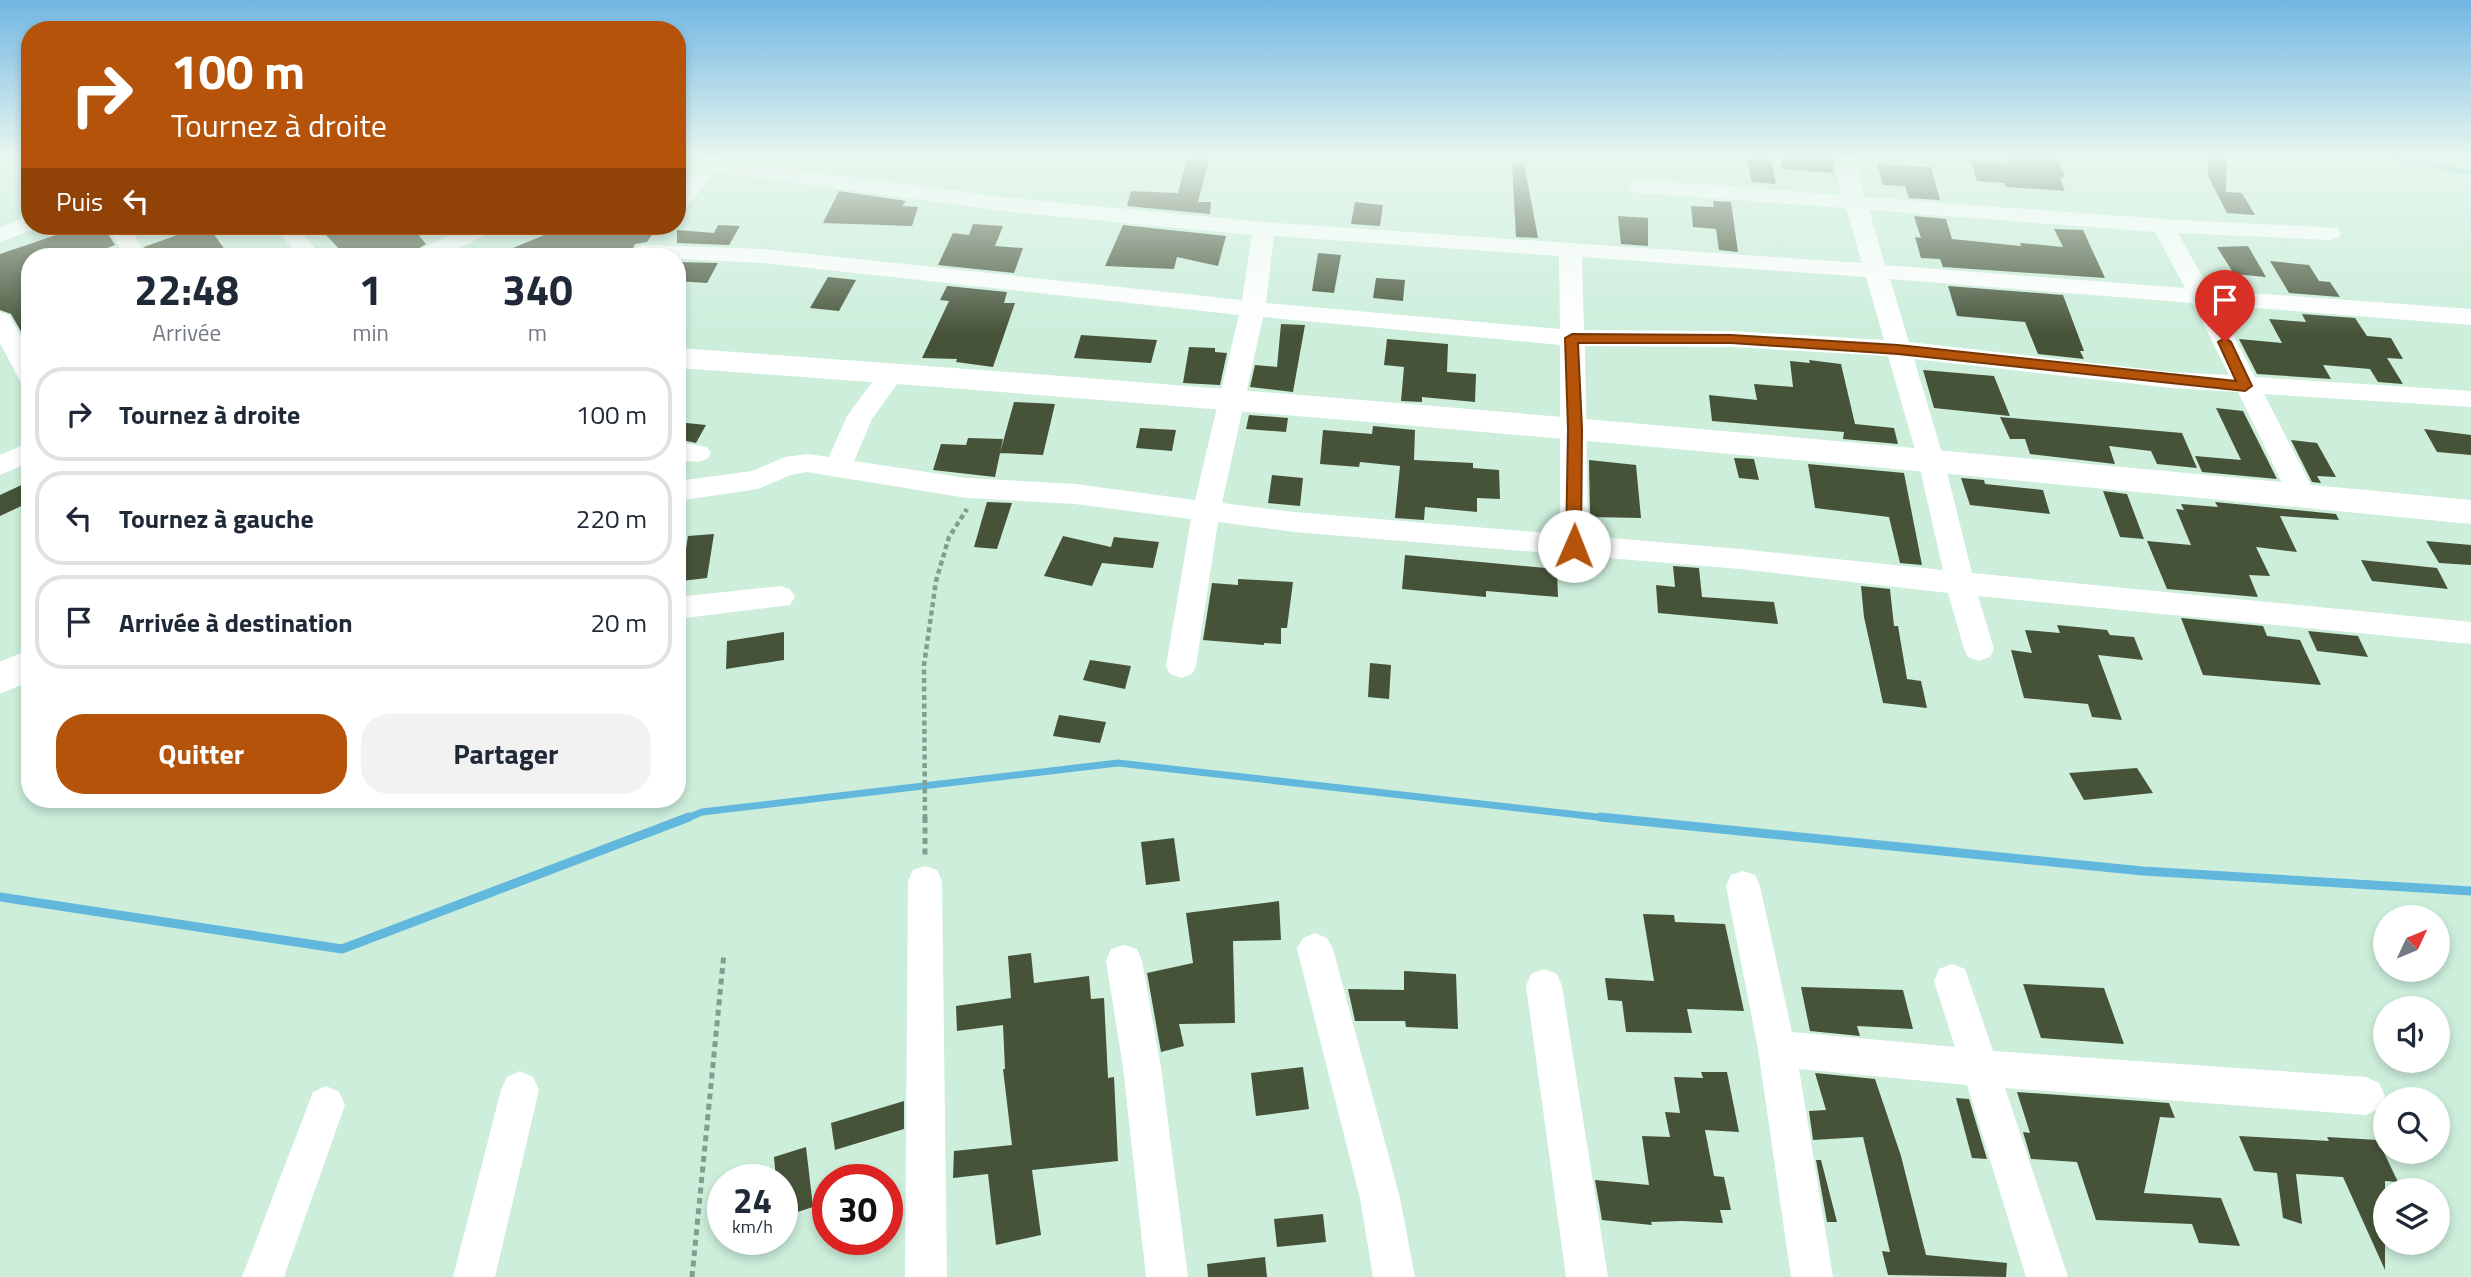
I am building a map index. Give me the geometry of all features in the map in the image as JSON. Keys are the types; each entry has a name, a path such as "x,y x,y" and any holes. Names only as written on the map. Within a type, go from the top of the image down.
{"street":[{"path":"1112,215 1264,229 1570,249 2471,317"},
{"path":"1860,215 1931,460 1960,583 1979,649"},
{"path":"2017,215 2163,226 2330,233"},
{"path":"2163,226 2205,297 2245,386 2302,495"},
{"path":"0,235 21,227"},
{"path":"1181,666 1206,513 1230,399 1253,309 1264,229"},
{"path":"292,235 304,248"},
{"path":"438,248 460,235"},
{"path":"1570,249 1575,429 1574,546"},
{"path":"686,251 764,256 1253,309 1572,338 1731,339 1898,349 2245,386 2471,399"},
{"path":"0,320 21,360"},
{"path":"686,359 1230,399 1931,460 2471,512"},
{"path":"838,466 860,416 884,383 888,372"},
{"path":"0,466 21,456"},
{"path":"686,490 758,481 785,466 807,463 967,488 1074,494 1206,513 1740,559 2471,633"},
{"path":"686,607 780,597"},
{"path":"0,679 21,668"},
{"path":"925,881 926,1277"},
{"path":"1743,886 1777,1049 1812,1277"},
{"path":"1315,949 1380,1198 1394,1277"},
{"path":"1124,961 1142,1067 1167,1277"},
{"path":"1952,981 2047,1277"},
{"path":"1544,986 1587,1277"},
{"path":"1777,1049 1980,1068 2366,1096"},
{"path":"474,1277 520,1090"},
{"path":"264,1277 326,1105"}],"path":[{"path":"925,881 924,665 936,581 949,537 967,510 967,488"},
{"path":"692,1277 724,953"}],"building":[{"path":"827,215 916,215 912,226 823,223"},
{"path":"1353,215 1382,215 1380,226 1351,224"},
{"path":"1515,215 1534,215 1538,238 1516,237"},
{"path":"1692,215 1733,215 1738,252 1719,250 1716,229 1693,227"},
{"path":"1618,216 1648,218 1648,246 1621,244"},
{"path":"1914,216 1946,219 1952,239 2021,246 2020,243 2063,247 2054,229 2083,230 2105,278 1943,267 1940,259 1921,258 1915,237 1921,238"},
{"path":"973,224 1003,226 995,246 1023,248 1014,273 938,265 953,233 969,235"},
{"path":"718,225 740,226 729,245 677,243 677,235 686,235 686,231 714,233"},
{"path":"1123,225 1226,236 1218,266 1177,257 1174,269 1105,266"},
{"path":"56,235 109,235 115,245 107,248 21,248 21,331 11,314 0,310 0,254"},
{"path":"177,235 214,235 224,248 145,248"},
{"path":"326,235 418,235 426,244 419,248 338,248"},
{"path":"544,235 652,235 647,242 635,244 633,248 513,248"},
{"path":"2248,246 2266,277 2234,274 2217,247"},
{"path":"1318,253 1341,255 1334,293 1312,291"},
{"path":"2270,261 2309,265 2319,281 2330,282 2340,297 2289,293"},
{"path":"686,262 718,263 707,283 686,282"},
{"path":"828,277 856,280 839,311 810,308"},
{"path":"1376,278 1405,280 1403,301 1373,298"},
{"path":"947,286 1007,292 1004,303 1015,303 993,367 956,362 957,359 922,358 949,301 940,300"},
{"path":"1948,286 2063,295 2084,351 2080,351 2084,359 2038,354 2025,322 1957,316"},
{"path":"2302,314 2355,318 2367,336 2391,338 2403,359 2387,358 2403,384 2378,382 2370,369 2323,365 2331,379 2257,374 2239,339 2282,343 2269,319 2306,322"},
{"path":"1281,324 1305,325 1293,392 1250,387 1255,365 1277,367"},
{"path":"1081,335 1157,340 1151,363 1074,358"},
{"path":"1387,339 1448,344 1447,372 1476,374 1475,402 1422,397 1422,402 1401,401 1404,367 1384,365"},
{"path":"1189,347 1215,348 1215,352 1227,353 1220,385 1183,383"},
{"path":"1809,360 1841,364 1855,424 1894,428 1898,444 1843,439 1844,432 1712,421 1709,395 1757,400 1754,384 1793,387 1790,361 1810,363"},
{"path":"1923,370 1994,376 2010,416 1934,408"},
{"path":"1014,402 1055,404 1043,455 1000,453"},
{"path":"2216,408 2243,411 2277,479 2202,472 2195,456 2241,460"},
{"path":"1249,415 1288,418 1286,432 1246,429"},
{"path":"2000,417 2182,433 2197,468 2157,464 2151,451 2109,446 2115,464 2030,454 2025,439 2010,439"},
{"path":"686,423 706,425 696,443 686,441"},
{"path":"1373,426 1415,430 1414,460 1473,463 1473,468 1499,470 1500,499 1477,498 1477,512 1425,507 1424,520 1395,518 1400,466 1360,462 1359,467 1320,464 1323,430 1372,434"},
{"path":"1140,428 1176,430 1172,451 1136,448"},
{"path":"2424,429 2471,435 2471,455 2437,452"},
{"path":"968,438 1003,439 995,477 933,470 941,444 966,445"},
{"path":"2291,440 2317,443 2336,477 2317,476 2321,483 2312,482"},
{"path":"1734,458 1754,459 1759,480 1739,478"},
{"path":"1589,460 1636,465 1641,518 1590,517"},
{"path":"1808,464 1904,473 1922,565 1900,563 1889,517 1815,508"},
{"path":"1272,475 1303,478 1300,506 1268,503"},
{"path":"1961,478 1984,480 1985,484 2043,490 2050,514 1970,505"},
{"path":"21,485 21,506 0,516 0,495"},
{"path":"2103,491 2127,494 2144,539 2120,537"},
{"path":"987,502 1012,503 997,549 974,547"},
{"path":"2215,502 2336,514 2339,520 2280,516 2297,552 2256,547 2270,576 2249,575 2258,597 2167,589 2147,541 2191,545 2176,509 2184,510 2181,504 2218,507"},
{"path":"714,534 707,578 686,580 688,536"},
{"path":"1063,536 1111,547 1114,537 1159,542 1153,568 1102,563 1092,586 1044,576"},
{"path":"2426,541 2471,545 2471,565 2439,563"},
{"path":"1405,555 1557,569 1558,597 1486,591 1486,597 1402,589"},
{"path":"2361,560 2437,568 2448,589 2372,581"},
{"path":"1673,566 1699,568 1702,597 1774,602 1778,624 1658,613 1656,585 1675,587"},
{"path":"1238,579 1293,582 1287,628 1281,628 1281,644 1203,640 1212,583 1238,585"},
{"path":"1861,586 1890,589 1894,626 1898,626 1907,679 1921,681 1927,708 1883,703 1864,617"},
{"path":"2181,618 2263,626 2267,636 2300,640 2321,685 2203,675"},
{"path":"2057,625 2107,630 2110,635 2134,637 2143,660 2098,655 2122,720 2092,717 2088,704 2024,698 2011,650 2032,653 2025,630 2060,633"},
{"path":"2308,631 2358,636 2368,657 2317,651"},
{"path":"784,632 784,660 726,669 727,641"},
{"path":"1090,660 1131,666 1125,689 1083,680"},
{"path":"1370,663 1391,665 1389,699 1368,697"},
{"path":"1059,715 1106,722 1100,743 1053,736"},
{"path":"2137,768 2153,793 2084,800 2069,773"},
{"path":"1174,838 1180,881 1146,885 1141,842"},
{"path":"1279,901 1281,940 1233,941 1235,1023 1179,1024 1184,1046 1161,1052 1147,973 1193,963 1186,913"},
{"path":"1643,914 1674,915 1675,922 1725,924 1744,1011 1687,1009 1692,1033 1626,1032 1622,1001 1608,1000 1605,978 1654,981"},
{"path":"1031,953 1034,983 1089,976 1091,999 1104,998 1108,1078 1114,1077 1118,1161 1032,1170 1041,1235 996,1245 988,1174 953,1178 954,1151 1012,1145 1003,1069 1003,1025 957,1031 956,1006 1011,998 1008,956"},
{"path":"1404,971 1456,974 1458,1029 1406,1027 1405,1021 1355,1021 1348,989 1404,990"},
{"path":"2023,984 2104,988 2124,1044 2041,1038"},
{"path":"1801,987 1903,990 1913,1029 1857,1026 1860,1036 1810,1031"},
{"path":"1303,1067 1309,1109 1256,1116 1251,1073"},
{"path":"1701,1072 1727,1072 1739,1132 1705,1130 1714,1176 1724,1177 1731,1210 1720,1210 1723,1223 1651,1222 1652,1225 1602,1220 1595,1180 1649,1185 1642,1136 1670,1137 1665,1112 1680,1113 1674,1077 1703,1078"},
{"path":"1815,1073 1875,1079 1901,1156 1926,1255 2007,1263 2006,1277 1888,1275 1882,1251 1890,1252 1863,1137 1813,1140 1809,1111 1826,1110"},
{"path":"2017,1092 2169,1103 2175,1118 2160,1117 2144,1193 2221,1198 2240,1246 2199,1243 2192,1224 2096,1220 2077,1162 2031,1159 2023,1132 2030,1133"},
{"path":"1956,1098 1969,1099 1987,1159 1972,1158"},
{"path":"904,1101 904,1129 835,1150 831,1123"},
{"path":"2239,1136 2329,1141 2327,1137 2373,1140 2373,1164 2389,1164 2396,1178 2373,1178 2373,1243 2343,1177 2296,1174 2302,1224 2283,1218 2277,1173 2254,1171"},
{"path":"806,1147 812,1207 798,1212 798,1164 775,1164 774,1157"},
{"path":"1816,1160 1821,1160 1837,1222 1827,1222"},
{"path":"1323,1214 1326,1242 1277,1247 1274,1219"},
{"path":"2378,1255 2385,1255 2385,1270"},
{"path":"1265,1257 1267,1277 1208,1277 1207,1264"}],"waterway":[{"path":"685,819 702,812 1118,763 1615,819"},
{"path":"0,897 342,949 689,817"},
{"path":"1600,817 2143,871 2471,891"}],"route":[{"path":"1574,546 1575,429 1572,338 1731,339 1898,349 2245,386 2225,342"}]}
